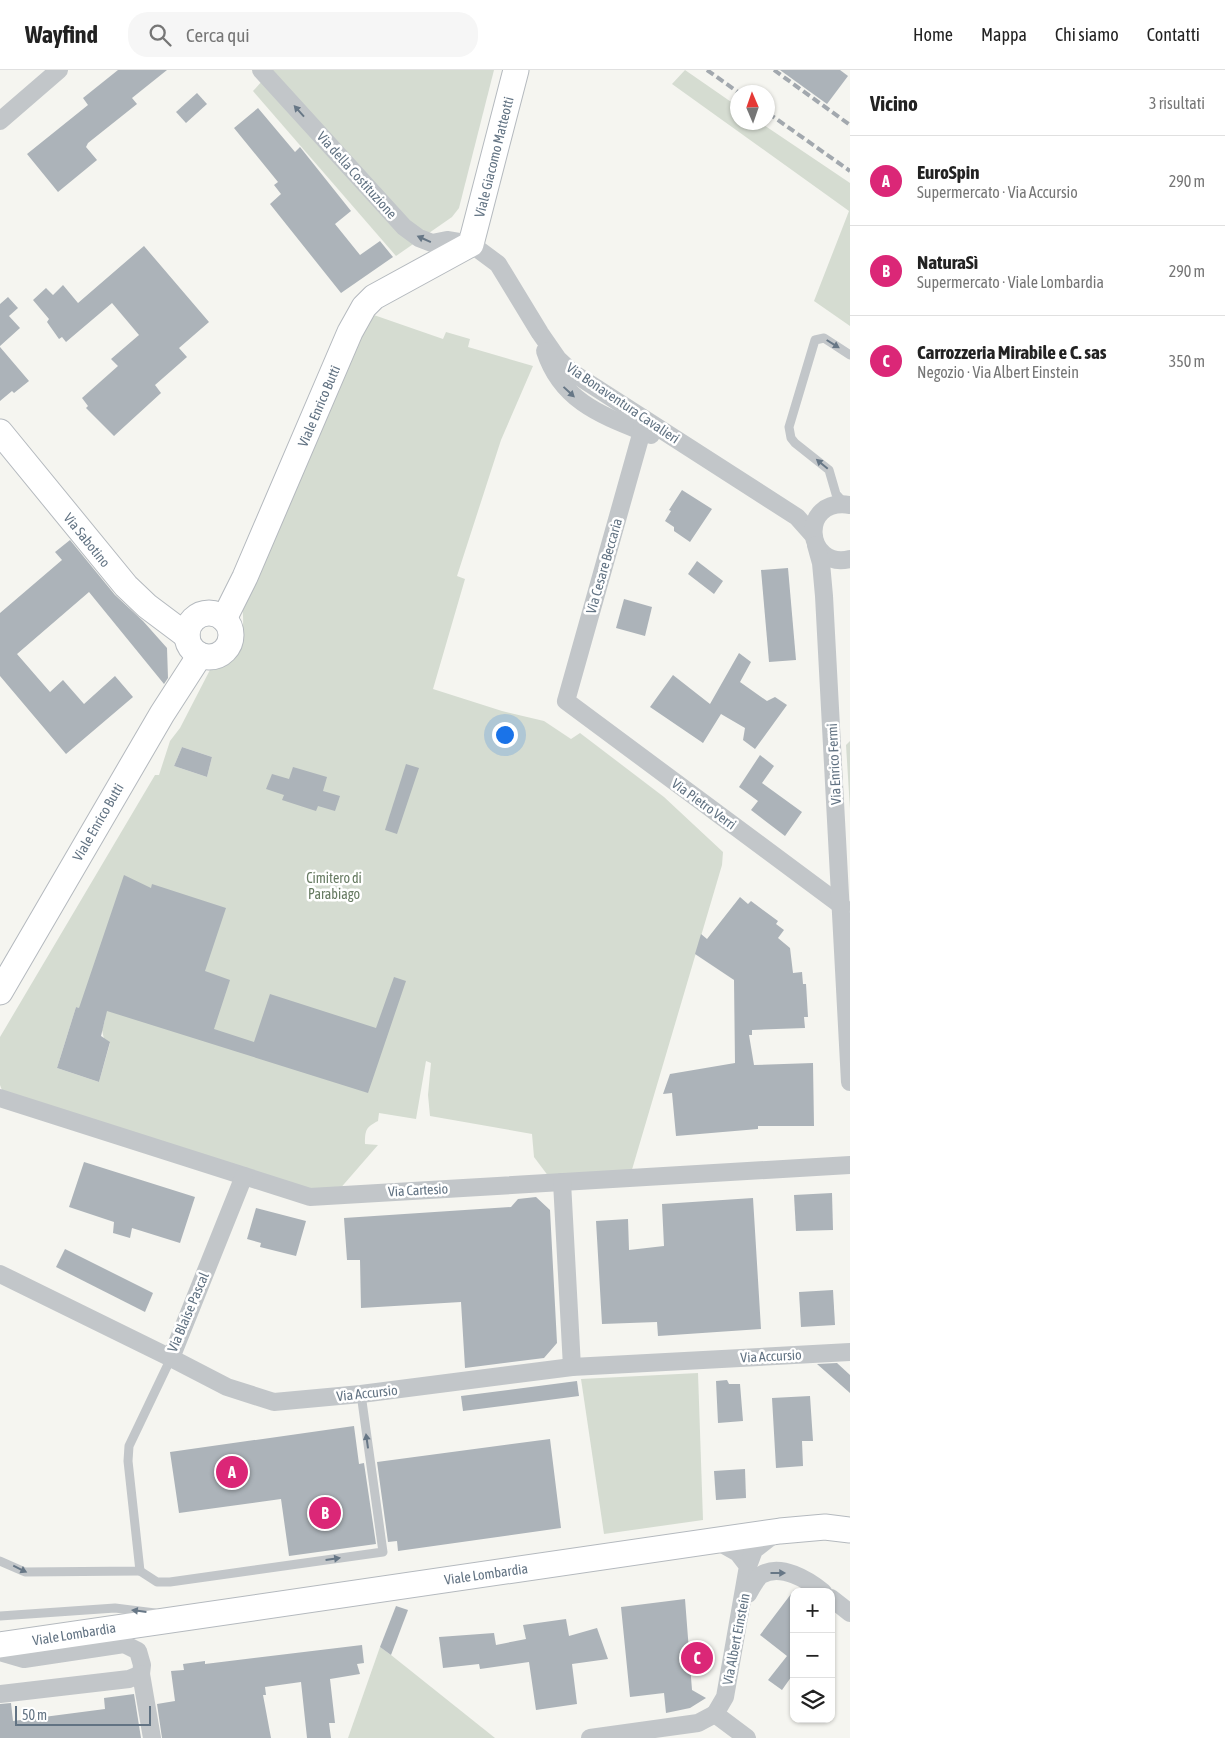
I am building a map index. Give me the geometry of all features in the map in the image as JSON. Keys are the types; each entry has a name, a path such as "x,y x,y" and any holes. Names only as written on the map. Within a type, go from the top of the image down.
{"street":[{"path":"3,113 59,70"},
{"name":"Via della Costituzione","path":"261,70 404,227 419,238 432,243 447,240 472,244"},
{"name":"Viale Giacomo Matteotti","path":"472,244 516,70"},
{"name":"Via Bonaventura Cavalieri","path":"472,244 498,264 540,334 550,366 561,384 576,398 597,412 642,425 689,448 797,517 830,558 848,560"},
{"name":"Viale Enrico Butti","path":"224,619 245,577 350,332 364,307 374,297 472,244"},
{"name":"Via Cesare Beccaria","path":"566,701 642,425"},
{"name":"Via Sabotino","path":"0,432 126,586 194,645"},
{"name":"Via Bonaventura Cavalieri","path":"760,492 799,506 827,508 848,504"},
{"path":"814,540 817,517 827,508"},
{"name":"Via Enrico Fermi","path":"814,540 821,563 824,596 850,1082"},
{"name":"Via Enrico Fermi","path":"824,596 830,574 848,560"},
{"path":"208,613 224,619 231,634 229,644 217,655 194,645 193,620 208,613"},
{"name":"Viale Enrico Butti","path":"0,992 162,714 194,645"},
{"name":"Via Pietro Verri","path":"566,701 842,906"},
{"name":"Via Cartesio","path":"0,1098 310,1197 850,1165"},
{"name":"Via Blaise Pascal","path":"0,1274 171,1358 244,1176"},
{"path":"562,1182 572,1367"},
{"name":"Via Accursio","path":"171,1358 227,1388 274,1402 361,1394 572,1367 850,1352"},
{"name":"Viale Lombardia","path":"825,1527 850,1511"},
{"name":"Viale Lombardia","path":"0,1645 780,1530 825,1527 850,1530"},
{"path":"748,1566 754,1550 764,1540 780,1530"},
{"path":"715,1540 738,1553 748,1566"},
{"name":"Via Albert Einstein","path":"715,1714 725,1697 748,1566"},
{"path":"743,1601 761,1575 776,1571 795,1575 816,1588"},
{"path":"835,1601 850,1612"},
{"name":"Viale Lombardia","path":"0,1635 148,1622"},
{"path":"0,1652 24,1659 124,1644 138,1651 142,1665 141,1674 152,1738"},
{"path":"0,1694 129,1679 141,1674"},
{"path":"590,1738 698,1723 715,1714 747,1738"}],"lane":[{"path":"848,504 836,494 829,470 791,438 789,427 815,340 824,338 850,355"},
{"path":"140,1571 128,1461 129,1446 171,1358"},
{"path":"0,1560 25,1572 140,1571 157,1582 170,1582 383,1552 361,1394"},
{"path":"0,1616 115,1608 187,1617"}],"green space":[{"path":"272,70 494,70 459,208 452,217 396,256 253,91"},
{"path":"685,70 730,101 730,126 672,84"},
{"path":"736,130 771,130 850,183 850,326 814,301 849,211"},
{"name":"Cimitero di Parabiago","path":"371,314 443,339 446,332 470,339 468,347 533,366 501,440 457,576 465,579 433,689 502,711 544,721 571,739 580,733 664,797 723,852 722,865 631,1173 549,1177 534,1157 532,1134 430,1116 428,1095 431,1063 426,1061 416,1119 379,1113 378,1121 369,1127 365,1139 365,1144 378,1145 338,1191 309,1190 3,1093 0,1085 0,1037 155,775 159,775 170,741 180,728 212,666 218,660 231,653 239,643 243,624 242,605","holes":["182,747 212,757 207,777 174,766","76,1007 105,1020 102,1030 104,1039 110,1043 99,1082 57,1068"]},
{"path":"850,741 850,809 846,745"},
{"path":"698,1373 703,1520 604,1534 581,1379"},
{"path":"380,1647 391,1655 495,1738 348,1738"}],"building":[{"path":"118,70 167,70 132,98 137,104 88,143 86,147 97,160 58,192 27,154 88,105 83,98"},
{"path":"780,70 840,70 848,76 827,104"},
{"path":"197,93 207,104 186,123 176,112"},
{"path":"258,108 295,152 300,147 351,211 335,224 360,255 380,241 393,257 341,293 270,204 281,194 274,185 278,182 234,128"},
{"path":"144,246 209,322 179,348 187,357 155,385 161,393 114,436 86,408 88,406 82,398 118,366 111,359 139,335 112,303 66,342 62,337 59,339 47,322 49,319 33,300 46,288 53,295 63,285 78,303"},
{"path":"8,297 18,308 9,316 20,328 0,346 0,304"},
{"path":"0,347 29,381 0,401"},
{"path":"682,490 712,509 690,542 674,531 674,527 665,521 671,511 669,510"},
{"path":"70,540 115,595 143,621 167,648 168,678 164,684 89,592 17,654 50,692 63,680 84,704 115,676 133,697 66,754 0,676 0,613 62,560 55,552"},
{"path":"697,561 723,581 714,594 688,574"},
{"path":"788,568 796,660 769,662 761,570"},
{"path":"624,599 652,607 645,636 616,628"},
{"path":"739,653 751,662 740,682 767,701 775,697 787,705 755,749 743,740 745,728 721,714 703,743 650,707 673,675 710,704"},
{"path":"182,747 212,757 207,777 174,766"},
{"path":"760,755 774,766 762,783 802,812 785,836 751,810 758,801 739,787"},
{"path":"406,764 419,768 397,834 385,830"},
{"path":"293,767 327,777 323,791 340,796 335,811 318,806 316,811 282,800 284,795 266,789 272,774 289,779"},
{"path":"124,875 151,888 152,884 226,908 205,971 230,980 214,1029 254,1042 270,994 376,1028 394,977 406,981 368,1093 107,1011 101,1036 110,1042 99,1082 57,1068 76,1007 79,1008"},
{"path":"740,897 748,904 751,901 778,921 776,924 784,930 778,938 790,948 793,973 802,972 803,984 806,984 808,1017 804,1017 805,1028 752,1030 752,1035 749,1035 754,1065 813,1063 814,1126 758,1126 758,1129 676,1136 672,1093 663,1094 670,1074 735,1063 734,980 695,954 701,934 707,939"},
{"path":"84,1162 195,1197 180,1243 132,1228 130,1238 113,1233 114,1222 69,1207"},
{"path":"832,1193 833,1230 796,1231 794,1195"},
{"path":"536,1197 550,1210 557,1343 544,1358 465,1368 461,1302 361,1308 360,1260 347,1260 344,1218 511,1207 518,1199"},
{"path":"753,1198 761,1329 658,1336 657,1322 602,1324 596,1221 628,1219 629,1250 664,1246 662,1204"},
{"path":"256,1208 306,1221 296,1256 260,1247 261,1243 247,1239"},
{"path":"65,1249 153,1293 145,1312 56,1267"},
{"path":"833,1290 835,1325 801,1327 799,1292"},
{"path":"837,1363 850,1375 850,1393 817,1364"},
{"path":"727,1380 729,1384 740,1384 743,1421 718,1423 716,1381"},
{"path":"577,1381 579,1396 463,1411 461,1396"},
{"path":"810,1396 813,1441 802,1441 803,1466 776,1468 772,1398"},
{"path":"354,1426 359,1464 364,1463 376,1544 289,1556 281,1499 179,1513 170,1452"},
{"path":"550,1439 561,1528 398,1551 397,1541 388,1542 377,1462"},
{"path":"745,1469 746,1498 716,1500 714,1471"},
{"path":"790,1595 790,1679 782,1690 768,1680 787,1656 760,1635"},
{"path":"685,1599 692,1690 706,1698 690,1708 666,1713 664,1693 630,1697 621,1607"},
{"path":"396,1606 408,1610 391,1655 380,1647"},
{"path":"566,1619 569,1636 597,1628 608,1659 572,1664 577,1704 536,1710 529,1662 480,1669 479,1664 443,1668 439,1637 494,1633 496,1645 526,1639 523,1625"},
{"path":"362,1645 364,1663 357,1664 360,1674 330,1679 335,1723 329,1723 331,1738 307,1738 301,1682 265,1687 266,1695 263,1695 271,1738 162,1738 157,1704 175,1701 171,1671 184,1670 183,1664 205,1661 205,1664"},
{"path":"134,1694 141,1738 0,1738 0,1704 11,1703 13,1721 105,1709 104,1698"}],"railway":[{"path":"707,70 730,86"},
{"path":"774,70 850,125"},
{"path":"775,118 850,171"}],"place":[{"name":"EuroSpin","path":"232,1472"},
{"name":"NaturaSì","path":"325,1513"},
{"name":"Carrozzeria Mirabile e C. sas","path":"697,1658"}]}
